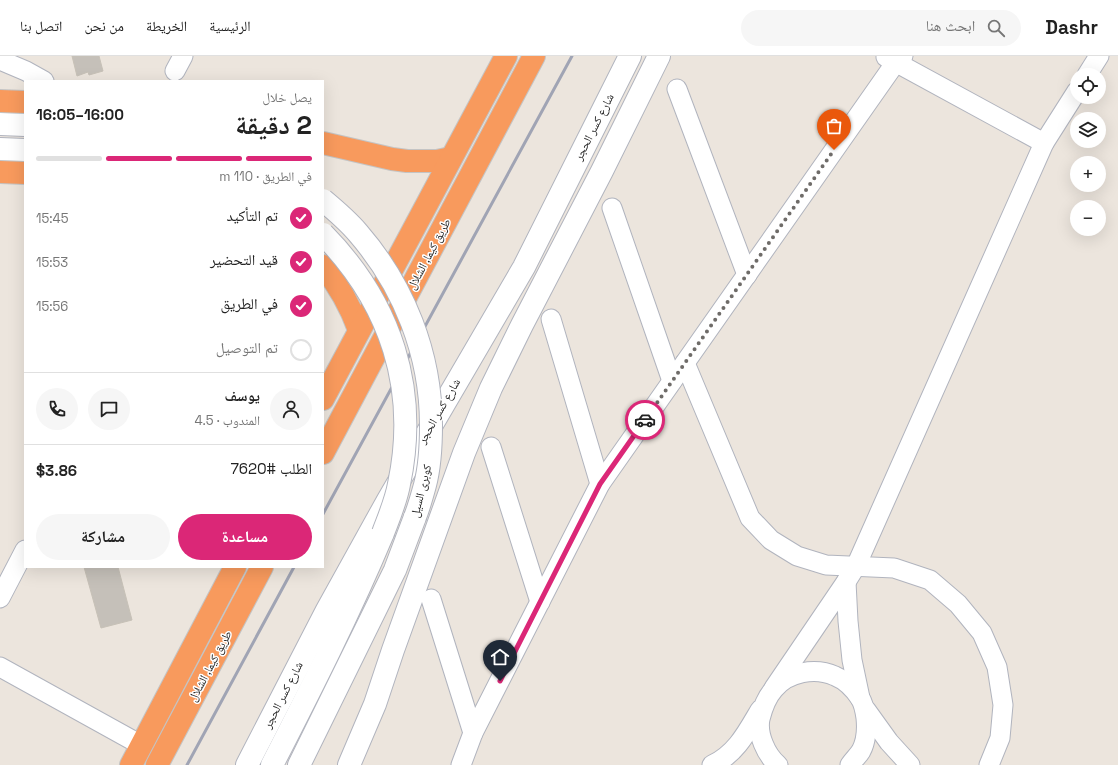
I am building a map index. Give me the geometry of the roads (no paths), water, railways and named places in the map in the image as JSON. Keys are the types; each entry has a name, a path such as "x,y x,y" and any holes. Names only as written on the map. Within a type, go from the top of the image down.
{"highway":[{"path":"324,397 506,56"},
{"name":"طريق كيما, الشلال","path":"324,451 534,56"},
{"path":"0,100 24,102"},
{"path":"324,143 407,161 437,161 451,158"},
{"path":"0,172 24,174"},
{"path":"324,267 344,294 359,330"},
{"name":"طريق كيما, الشلال","path":"131,765 234,568"},
{"name":"طريق كيما, الشلال","path":"157,765 261,568"}],"main road":[{"name":"شارع كسر الحجر","path":"247,765 327,610 388,500 524,267 630,56"},
{"path":"349,765 375,704 464,453 491,388 659,56"},
{"path":"0,124 24,125"},
{"path":"0,149 24,150"},
{"name":"كوبرى السيل","path":"300,765 392,577 415,517 425,485 431,436 431,411 424,363 418,339 399,293 373,251 358,232 324,201"},
{"name":"كوبرى السيل","path":"272,765 363,582 394,504 403,460 405,410 401,379 390,336 368,290 354,269 324,235"}],"street":[{"path":"1091,68 1099,56"},
{"path":"461,765 473,733 600,484 747,275 894,58 1044,143"},
{"path":"0,60 42,80"},
{"path":"677,89 747,275"},
{"path":"712,765 734,750 745,736 769,696 856,566 1044,143 1070,102"},
{"path":"612,208 672,381"},
{"path":"551,319 600,484"},
{"path":"685,363 750,518 771,540 797,556 826,565 894,568 930,580 958,604 982,633 997,667 1003,705 1000,738 989,765"},
{"path":"491,447 540,602"},
{"path":"0,598 24,552"},
{"path":"846,582 852,660 867,729 862,750 850,765"},
{"path":"431,599 473,733"},
{"path":"0,667 142,745"},
{"path":"778,765 772,760 762,743 759,723 769,696 787,678 803,672 819,672 836,676 849,685 889,742 910,765"}],"railway":[{"path":"324,512 572,56"},
{"path":"187,765 293,568"}]}
